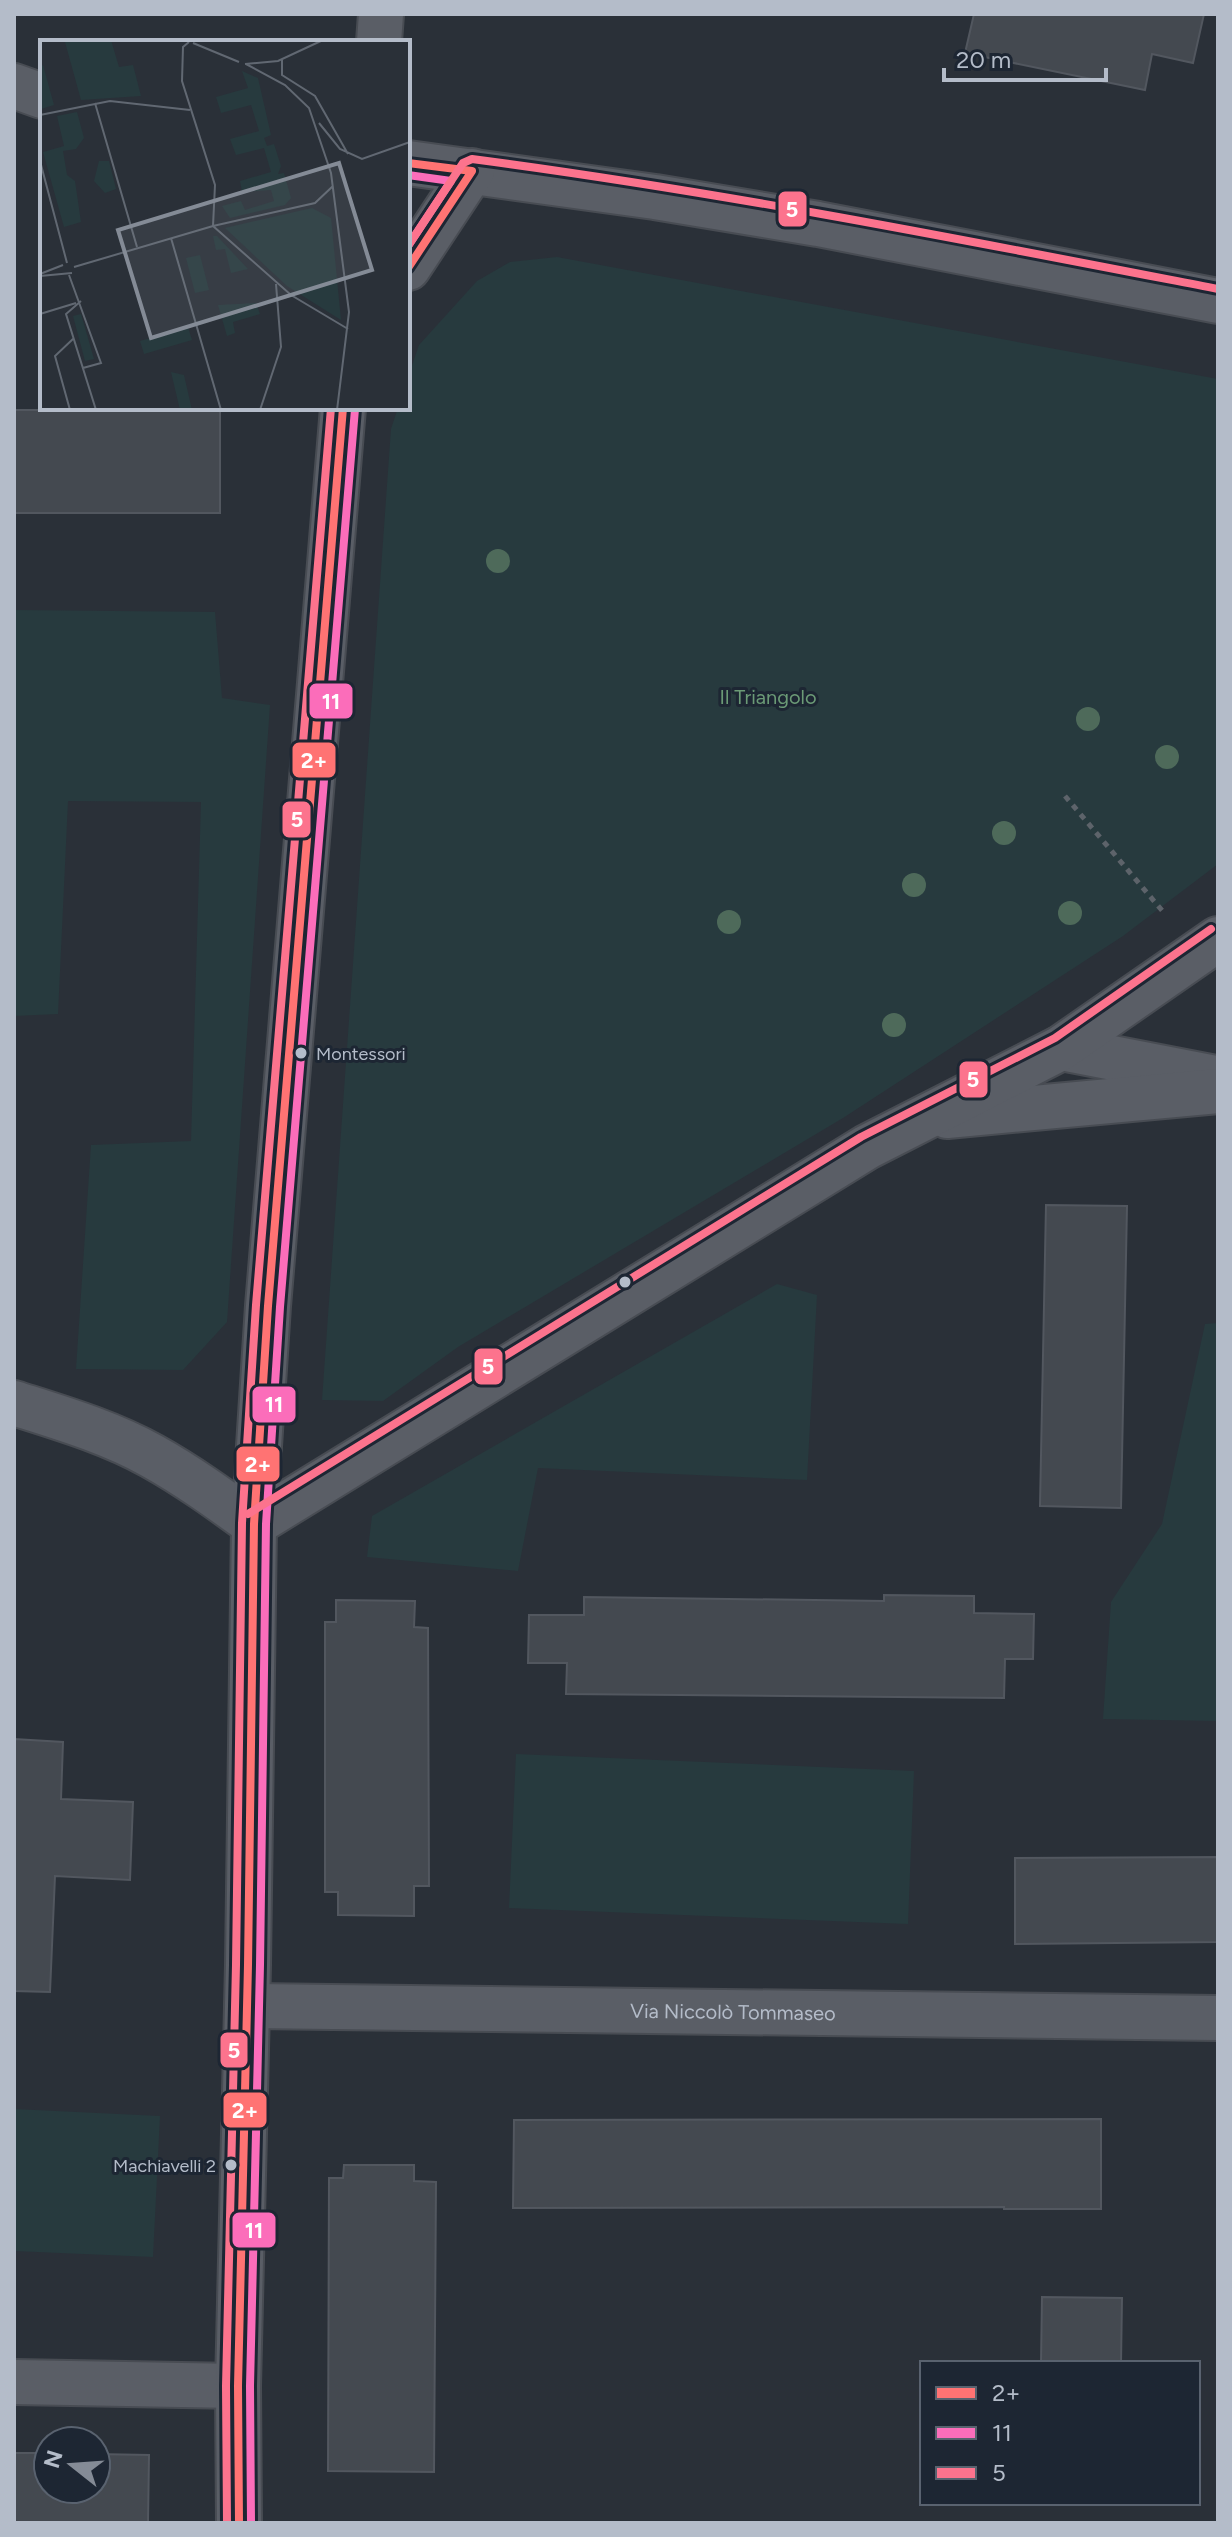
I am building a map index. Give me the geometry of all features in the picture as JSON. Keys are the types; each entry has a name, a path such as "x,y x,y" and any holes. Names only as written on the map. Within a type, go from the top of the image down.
{"street":[{"path":"379,40 381,14"},
{"path":"14,86 40,95"},
{"path":"14,107 40,108"},
{"path":"410,163 655,197 818,224 1218,301"},
{"path":"410,265 472,171"},
{"path":"239,2523 238,2386 254,1524 268,1306 343,410"},
{"path":"254,1524 854,1155 1061,1048 1208,946"},
{"path":"1061,1048 1218,1078"},
{"path":"925,1118 1218,1091"},
{"path":"14,1403 85,1426 151,1455 254,1524"},
{"name":"Via Niccolò Tommaseo","path":"247,2006 1218,2018"},
{"path":"14,2382 238,2386"}],"path":[{"path":"1065,796 1208,946"}],"green space":[{"name":"Il Triangolo","path":"557,257 1218,379 1218,864 1123,936 843,1118 458,1347 383,1401 322,1400 391,429 397,410 410,410 410,371 419,345 477,281 510,262"},
{"path":"14,610 215,612 222,698 270,705 227,1322 183,1370 76,1369 91,1145 191,1141 201,802 68,801 58,1014 14,1016"},
{"path":"777,1284 817,1295 807,1480 538,1468 518,1571 367,1557 372,1516"},
{"path":"1218,1323 1218,1721 1103,1719 1111,1602 1162,1524 1205,1324"},
{"path":"516,1754 914,1771 908,1924 509,1908"},
{"path":"14,2109 160,2116 153,2257 14,2251"}],"building":[{"path":"974,14 1204,14 1193,63 1152,54 1145,90 965,53"},
{"path":"14,410 220,410 220,513 14,513"},
{"path":"1046,1205 1127,1206 1121,1508 1040,1506"},
{"path":"884,1595 974,1596 974,1613 1034,1614 1033,1659 1005,1659 1004,1698 566,1694 567,1663 528,1663 529,1615 584,1615 584,1597 884,1601"},
{"path":"336,1600 415,1601 414,1627 428,1628 429,1886 414,1886 414,1916 338,1915 338,1892 325,1892 325,1622 336,1622"},
{"path":"14,1739 63,1742 61,1799 133,1802 130,1880 55,1876 50,1992 14,1991"},
{"path":"1218,1857 1218,1942 1015,1944 1015,1858"},
{"path":"1101,2119 1101,2209 513,2208 514,2120"},
{"path":"344,2165 414,2165 414,2181 436,2182 434,2472 328,2471 329,2178 343,2178"},
{"path":"1042,2297 1122,2298 1121,2361 1041,2361"},
{"path":"14,2453 32,2453 32,2505 112,2505 112,2454 149,2455 148,2523 14,2523"}],"transit line":[{"name":"5","path":"410,243 463,163 472,159 753,202 1218,289"},
{"name":"2+","path":"410,163 472,171 410,265"},
{"name":"11","path":"410,175 451,181 410,243"},
{"name":"5","path":"227,2523 226,2386 242,1523 256,1305 331,410"},
{"name":"2+","path":"239,2523 238,2386 254,1524 268,1306 343,410"},
{"name":"11","path":"251,2523 250,2386 266,1524 280,1307 355,410"},
{"name":"5","path":"248,1514 861,1137 1055,1038 1211,929"}],"place":[{"name":"Montessori","path":"301,1053"},
{"name":"Machiavelli 2","path":"231,2165"}]}
